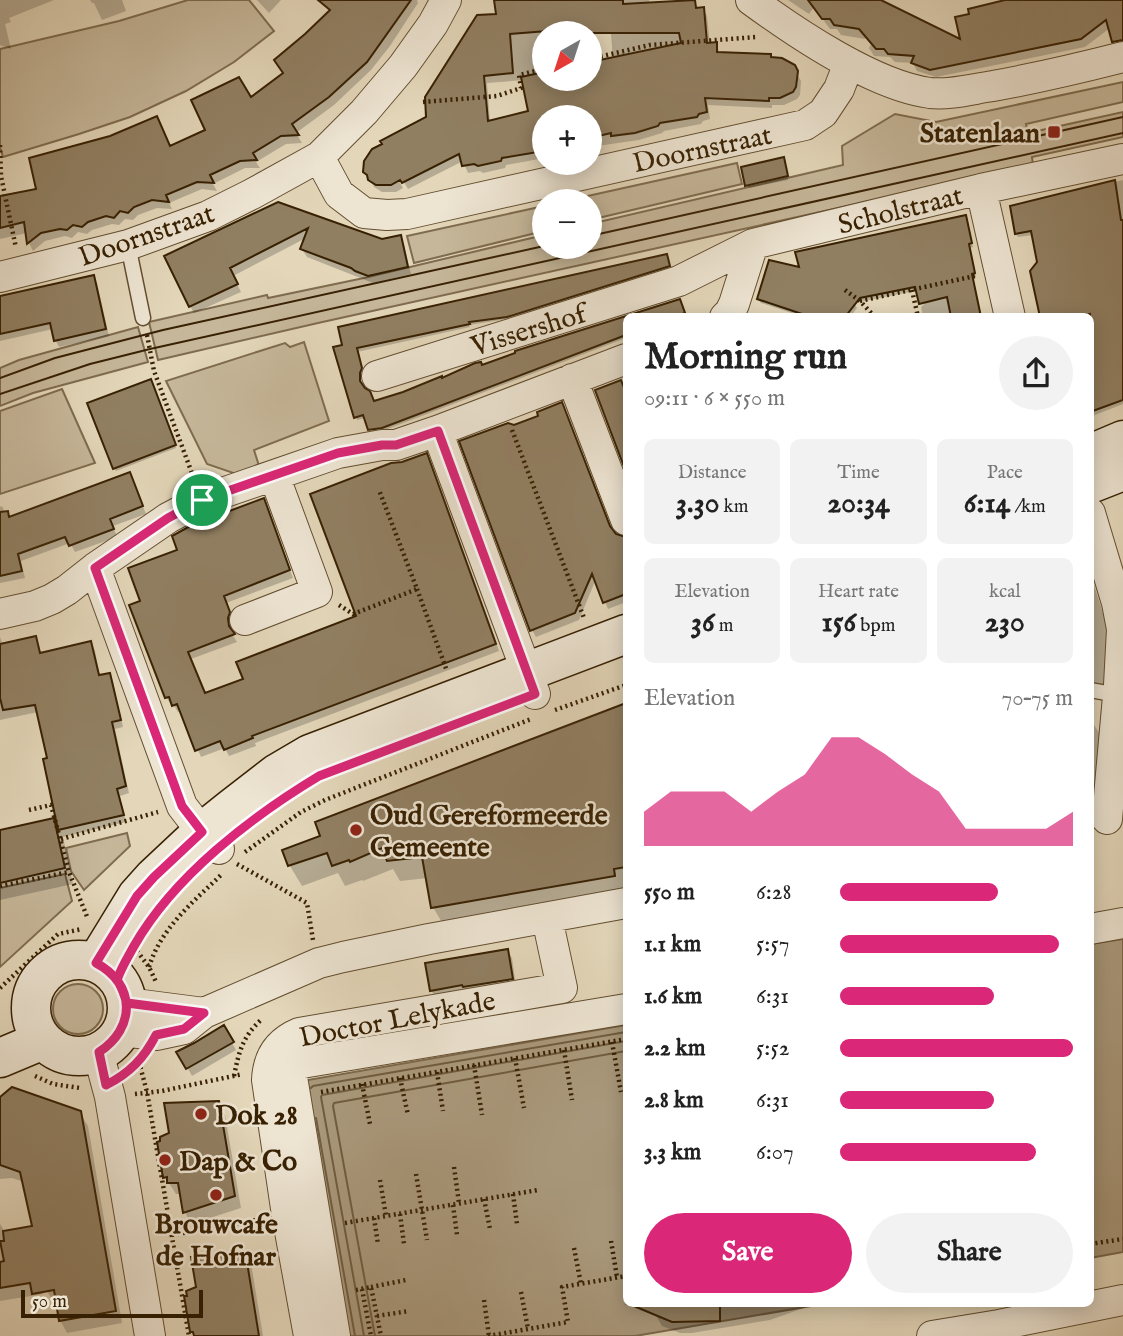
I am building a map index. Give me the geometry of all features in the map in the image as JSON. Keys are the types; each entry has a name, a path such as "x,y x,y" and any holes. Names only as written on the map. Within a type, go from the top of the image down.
{"main road":[{"path":"1094,452 1123,440"},
{"path":"1094,482 1123,471"},
{"path":"534,700 623,636"},
{"path":"25,1028 57,1051 75,1056 92,1055 120,1011 137,896 154,877 209,837 276,774 310,754 534,700 623,659"},
{"path":"0,1058 25,1028 35,987 52,968 78,960 120,1011"}],"street":[{"path":"319,157 364,112 403,66 446,0"},
{"path":"751,0 849,63 913,90 932,93 955,92 1045,76 1123,57"},
{"name":"Doornstraat","path":"10,275 128,246 208,216 319,157 339,194 364,213 407,214 806,125 823,113 839,89 849,63"},
{"name":"Scholstraat","path":"753,244 981,189 1123,159"},
{"path":"981,189 1009,313"},
{"path":"732,313 753,244"},
{"name":"Vissershof","path":"377,376 679,281 753,244"},
{"path":"0,614 52,599 168,518 202,500 338,453 396,445 623,360"},
{"path":"572,379 623,512"},
{"path":"438,431 534,700"},
{"path":"245,620 317,592 274,475"},
{"path":"1094,526 1121,621 1122,638 1109,690 1107,819"},
{"path":"95,568 209,837"},
{"path":"120,1011 184,1029 204,1013 331,960 623,904"},
{"path":"547,918 566,1004"},
{"path":"1094,928 1123,923"},
{"path":"335,1336 290,1065 566,1004 623,1009"},
{"name":"Doctor Lelykade","path":"309,1336 267,1080 268,1067 277,1047 299,1033 566,1004"},
{"path":"120,1011 204,1013"},
{"path":"120,1011 150,1336"},
{"path":"1094,1306 1123,1300"},
{"path":"932,1336 1088,1307"},
{"path":"999,1325 1055,1336"}],"lane":[{"path":"128,246 143,318"}],"path":[{"path":"602,56 650,45 806,36"},
{"path":"423,102 497,96 521,88 519,75 532,72"},
{"path":"0,145 10,275"},
{"path":"860,301 1000,271"},
{"path":"845,290 871,313"},
{"path":"912,290 917,313"},
{"path":"143,318 155,371 202,500"},
{"path":"503,406 587,625"},
{"path":"379,490 450,679"},
{"path":"317,592 353,614 417,589"},
{"path":"61,839 209,837 301,812 534,700 623,685"},
{"path":"29,810 51,805 69,872 147,1093 188,1336"},
{"path":"209,837 307,903 310,925"},
{"path":"120,1011 158,944 181,914 209,837"},
{"path":"0,886 69,872"},
{"path":"324,1104 321,1091 623,1040"},
{"path":"612,1042 621,1091"},
{"path":"564,1050 572,1100"},
{"path":"515,1058 524,1108"},
{"path":"234,1076 236,1065"},
{"path":"474,1065 482,1115"},
{"path":"437,1072 443,1111"},
{"path":"162,1091 242,1075"},
{"path":"400,1078 408,1115"},
{"path":"362,1084 370,1124"},
{"path":"454,1167 459,1203"},
{"path":"416,1174 427,1240"},
{"path":"380,1180 386,1216"},
{"path":"345,1223 538,1190"},
{"path":"513,1194 517,1224"},
{"path":"484,1199 490,1229"},
{"path":"453,1205 457,1235"},
{"path":"400,1213 404,1244"},
{"path":"374,1218 378,1244"},
{"path":"172,1235 256,1220"},
{"path":"1094,1243 1123,1239"},
{"path":"611,1241 617,1277"},
{"path":"574,1248 581,1283"},
{"path":"484,1300 489,1336 568,1322 562,1287 623,1276"},
{"path":"357,1298 356,1290 406,1280"},
{"path":"371,1287 381,1336"},
{"path":"362,1289 370,1336"},
{"path":"521,1292 528,1329"},
{"path":"377,1316 409,1311"}],"shaded area":[{"path":"188,0 249,0 274,31 234,62 186,91 130,117 3,157 0,147 0,49 119,21"},
{"path":"1123,82 1123,102 1026,124 1028,133 1123,112 1123,137 1032,157 1033,165 158,360 149,322 267,295 268,298 364,278 532,238 532,259 602,259 602,221 843,165 842,146 895,114 936,122"},
{"path":"737,163 742,184 602,217 602,193"},
{"path":"532,209 532,234 414,263 407,236"},
{"path":"138,327 148,362 33,393 0,406 0,368 19,360"},
{"path":"304,342 329,421 254,450 260,469 242,476 207,464 166,381 285,343 290,347"},
{"path":"62,389 95,463 0,494 0,411"},
{"path":"127,833 130,846 84,890 71,871 66,848"},
{"path":"65,874 72,901 0,967 0,888"},
{"path":"78,984 96,991 103,1009 96,1027 78,1034 60,1027 53,1009 60,991"}],"water":[{"path":"1123,939 1123,1252 1094,1257 1094,943"},
{"path":"623,1026 623,1307 805,1307 635,1336 349,1336 302,1081"}],"building":[{"path":"318,0 411,0 367,62 329,97 292,124 299,135 281,136 253,153 257,160 240,161 210,175 214,183 197,182 166,195 169,202 152,200 134,207 128,213 120,211 114,218 106,216 82,227 73,225 67,230 41,233 27,244 24,222 0,228 0,196 36,189 29,158 110,136 157,116 170,146 205,130 191,100 239,77 251,97 283,73 274,60 330,10"},
{"path":"494,0 623,0 623,4 695,0 696,8 704,7 707,43 717,42 717,52 771,54 771,57 782,58 795,65 798,71 796,87 793,92 780,98 769,98 769,101 705,98 707,112 697,117 660,123 635,133 611,136 611,133 602,135 602,105 532,105 532,153 502,158 501,161 478,166 462,166 459,154 402,183 400,180 391,185 376,185 368,180 363,172 364,161 372,149 382,144 380,141 426,117 425,97 477,15 496,14"},
{"path":"808,0 881,0 960,39 955,17 969,14 968,9 1005,0 1123,0 1123,40 1112,42 1106,20 1081,39 930,70 911,63 914,56 888,54 884,49 876,49 859,29 834,25 830,19 822,19"},
{"path":"784,157 788,176 745,186 741,167"},
{"path":"1115,180 1123,220 1123,400 1094,411 1094,313 1039,313 1030,271 1037,262 1031,231 1015,234 1010,206"},
{"path":"278,202 382,239 401,235 408,267 368,276 355,271 300,249 308,228 230,268 238,284 189,307 164,256"},
{"path":"966,215 972,243 969,244 975,273 972,274 980,313 950,313 947,297 919,304 915,287 860,298 848,313 799,313 757,299 769,260 799,267 795,252"},
{"path":"667,254 670,266 507,317 469,322 470,324 357,348 362,368 360,381 370,391 374,401 442,378 475,363 481,362 482,365 515,351 623,317 623,336 382,428 368,430 363,415 354,418 333,347 342,345 338,327"},
{"path":"94,275 106,329 54,341 50,323 0,334 0,296"},
{"path":"680,299 685,313 636,313"},
{"path":"151,379 176,445 113,469 87,403"},
{"path":"621,380 623,385 623,464 595,390"},
{"path":"562,402 610,526 616,534 623,536 623,595 603,603 592,574 575,613 530,631 459,441 508,423 514,425 538,416 537,412"},
{"path":"427,453 496,644 252,736 253,738 224,750 220,741 195,751 177,704 172,706 169,697 165,698 129,605 140,601 128,568 177,550 172,536 192,525 264,498 290,570 224,596 230,612 229,626 235,634 188,652 205,693 243,679 236,662 356,616 310,494 391,463"},
{"path":"130,472 143,506 110,519 114,529 69,546 65,537 18,554 22,571 0,576 0,512 8,511 9,517"},
{"path":"36,636 40,653 91,641 99,675 110,673 121,720 112,722 126,786 117,789 124,815 58,830 43,759 47,758 35,705 3,710 0,698 0,644"},
{"path":"623,704 623,868 614,869 615,876 431,908 422,857 387,861 382,848 350,862 349,860 332,866 327,853 288,866 282,850 320,836 315,822"},
{"path":"54,818 65,868 0,883 0,830"},
{"path":"508,949 513,979 430,991 425,963"},
{"path":"224,1025 234,1042 186,1069 176,1052"},
{"path":"12,1087 81,1111 116,1311 59,1321 54,1290 32,1294 30,1283 0,1288 0,1262 4,1261 0,1241 4,1241 3,1231 32,1226 20,1172 0,1165 0,1097"},
{"path":"219,1101 235,1196 183,1213 178,1183 167,1183 167,1177 163,1178 157,1142 160,1137 169,1133 164,1103"},
{"path":"246,1256 259,1336 194,1336 193,1332 190,1332 184,1296 187,1296 186,1291 196,1287 191,1257"},
{"path":"636,1307 720,1307 720,1321 672,1322"}],"tram line":[{"path":"602,233 1123,117"},
{"path":"0,394 90,364 150,349 1123,133"},
{"path":"0,378 55,358 163,330 532,249"}],"place":[{"name":"Statenlaan","path":"1054,132"},
{"name":"Oud Gereformeerde Gemeente","path":"356,830"},
{"name":"Dok 28","path":"201,1114"},
{"name":"Dap & Co","path":"165,1160"},
{"name":"Brouwcafe de Hofnar","path":"216,1195"}],"route":[{"path":"202,500 168,518 95,568 182,806 202,832 137,896 96,963 117,980 127,1003 121,1031 116,1039 99,1052 106,1085 130,1072 156,1035 184,1029 204,1013 127,1003 122,988 117,980 120,970 149,922 172,893 219,849 291,793 319,776 535,694 438,431 396,445 338,453 202,500"}]}
